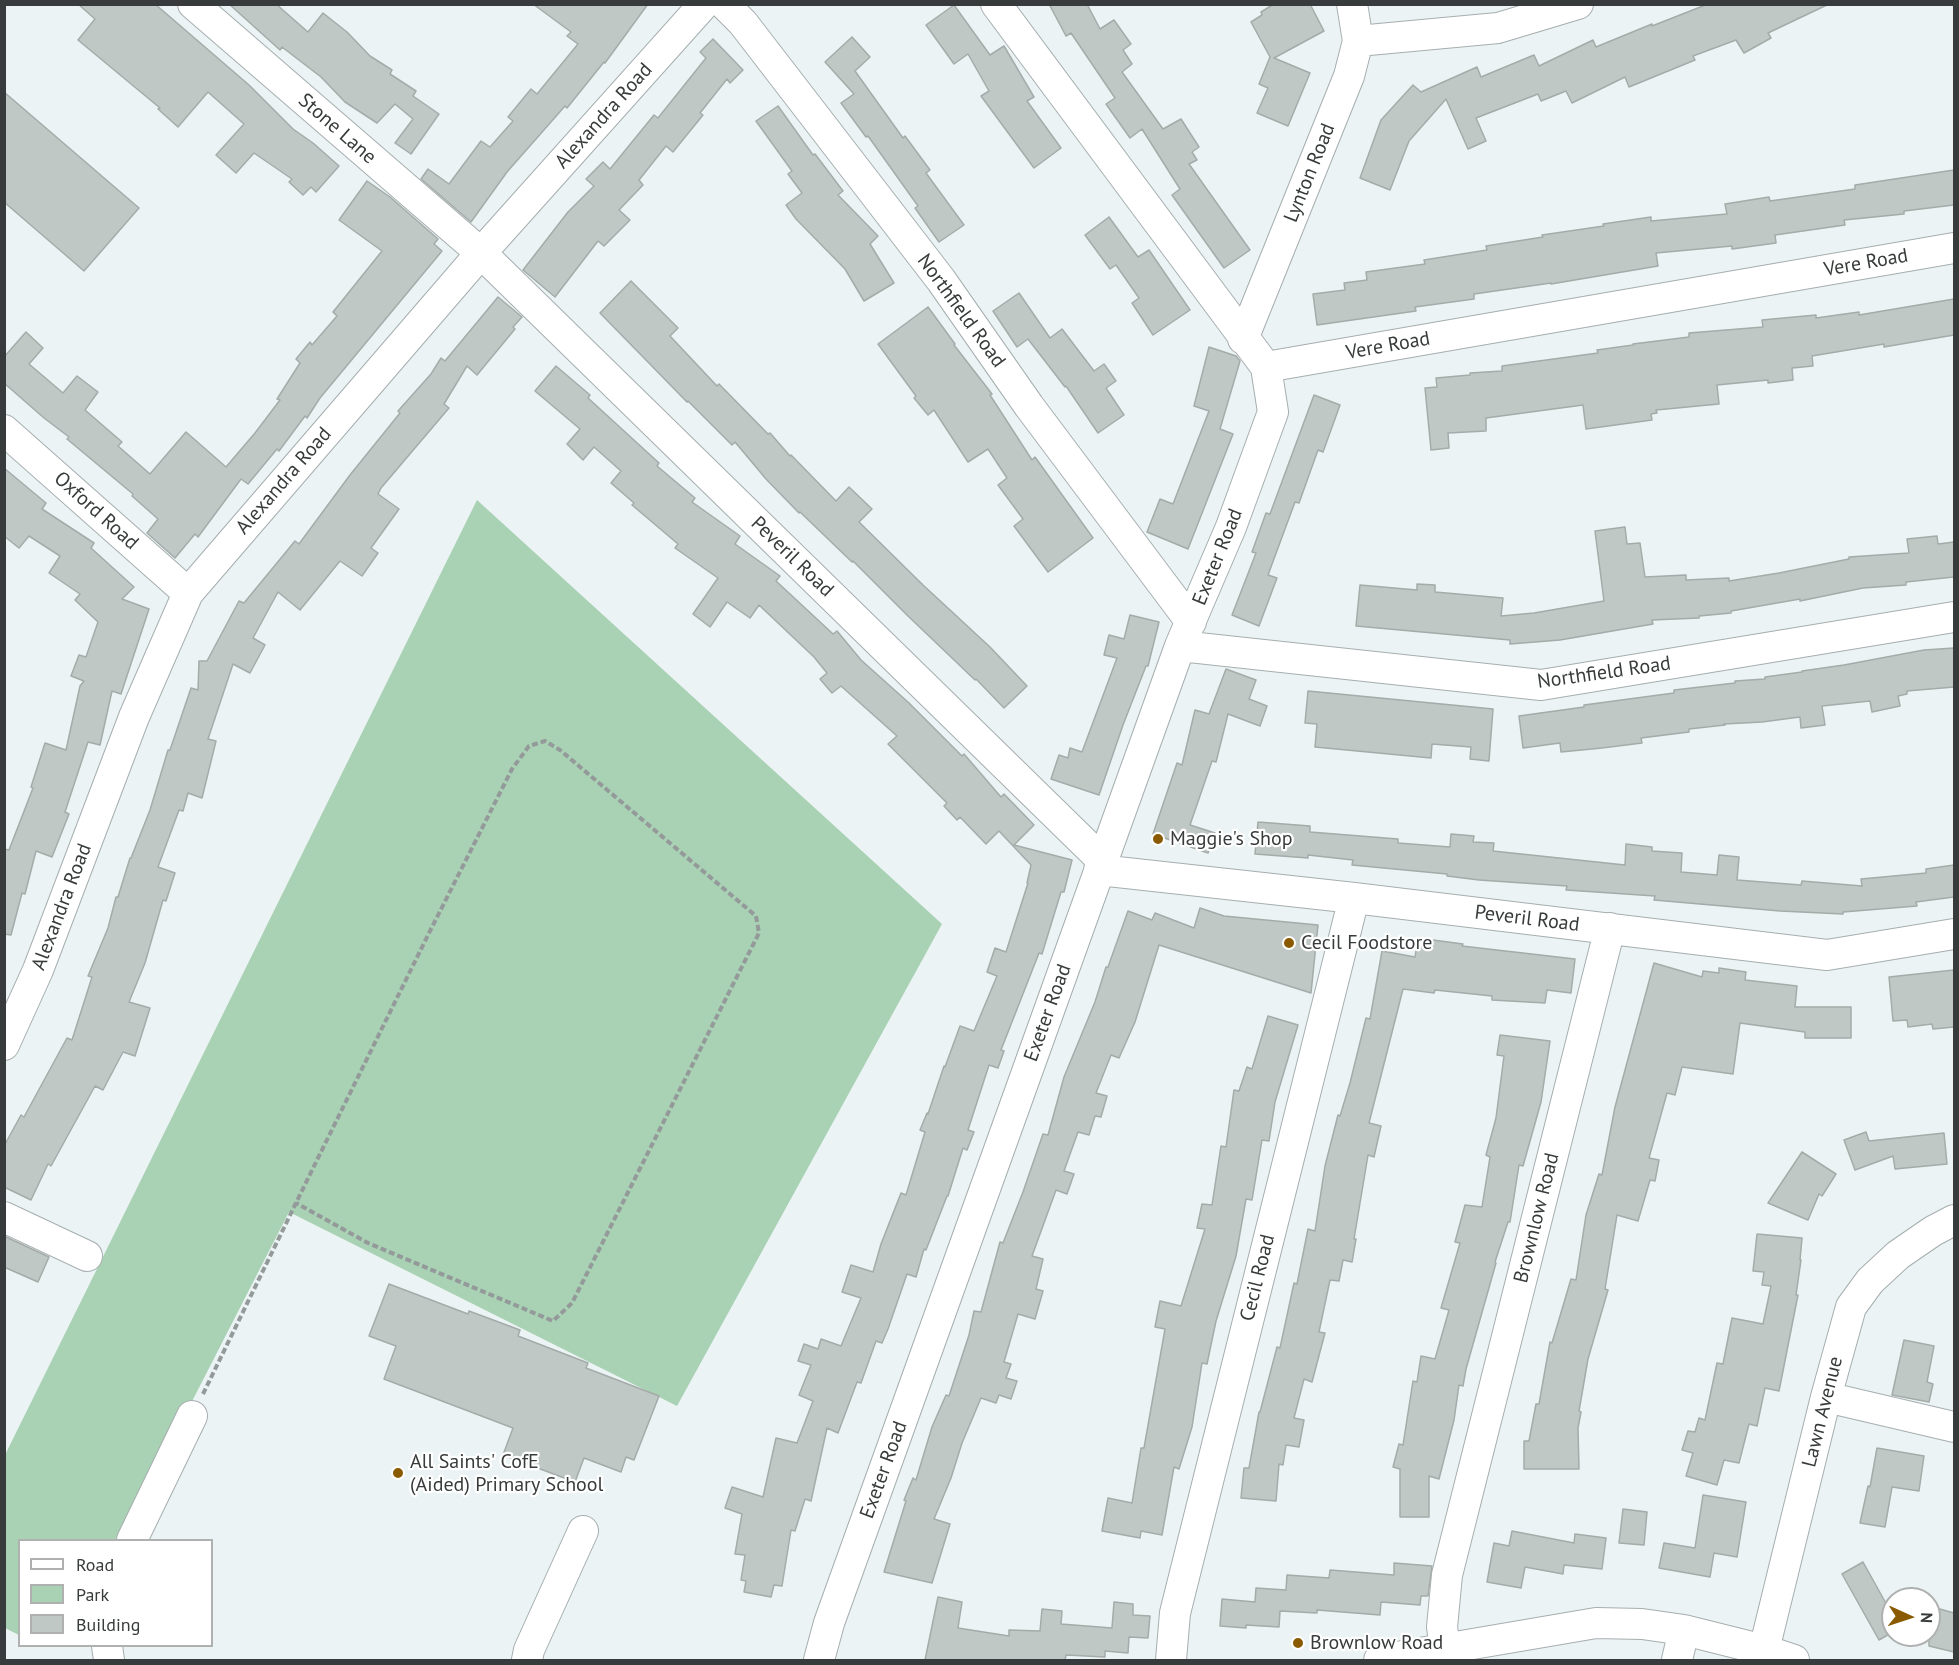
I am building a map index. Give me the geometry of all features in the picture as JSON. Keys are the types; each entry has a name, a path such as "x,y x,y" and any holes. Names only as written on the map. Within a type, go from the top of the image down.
{"street":[{"name":"Stone Lane","path":"193,4 481,253"},
{"name":"Alexandra Road","path":"4,1045 38,970 134,717 188,593 481,253 704,4"},
{"name":"Northfield Road","path":"724,4 742,23 941,280 1186,634 1541,685 1954,617"},
{"path":"996,4 1266,367"},
{"name":"Lynton Road","path":"1243,339 1349,76 1358,41 1352,4"},
{"path":"1358,41 1498,28 1578,4"},
{"name":"Vere Road","path":"1266,367 1954,248"},
{"name":"Peveril Road","path":"481,253 1101,866 1827,955 1954,934"},
{"name":"Exeter Road","path":"819,1660 833,1611 1101,866 1186,634 1231,527 1273,412 1266,367"},
{"name":"Oxford Road","path":"4,430 188,593"},
{"name":"Cecil Road","path":"1171,1660 1175,1613 1354,898"},
{"name":"Brownlow Road","path":"1445,1649 1442,1627 1447,1575 1610,928"},
{"path":"4,1217 87,1256"},
{"name":"Lawn Avenue","path":"1764,1650 1826,1397 1851,1307 1870,1281 1898,1255 1954,1220"},
{"path":"1826,1397 1954,1427"},
{"path":"132,1539 192,1416"},
{"path":"527,1660 529,1650 583,1531"},
{"path":"1379,1660 1596,1623 1642,1624 1684,1630 1794,1660"},
{"path":"1677,1660 1684,1630"}],"path":[{"path":"192,1416 296,1203 512,770 530,746 545,741 560,750 756,916 759,933 754,944 572,1303 554,1321 368,1244 296,1203"}],"green space":[{"path":"477,500 942,924 677,1406 289,1212 122,1539 18,1539 18,1634 5,1628 4,1457"}],"building":[{"path":"78,4 155,4 249,85 293,129 339,166 316,192 311,187 303,195 289,182 292,179 254,153 236,173 216,155 244,124 208,92 178,127 158,109 160,108 78,40 95,19"},
{"path":"229,4 276,4 308,32 323,13 347,32 370,56 392,70 390,74 416,91 413,96 439,114 411,154 395,143 413,119 395,104 377,123 345,102 321,77 282,47 280,50"},
{"path":"533,4 648,4 605,63 567,108 565,106 507,172 471,222 421,179 428,169 449,184 481,141 490,147 513,121 508,117 531,89 537,94 578,44 567,36 571,32"},
{"path":"1049,4 1087,4 1100,29 1114,20 1131,44 1123,50 1132,64 1122,72 1163,129 1181,119 1199,147 1192,152 1197,160 1189,164 1250,250 1224,268 1172,195 1180,189 1142,129 1130,138 1106,104 1115,98 1071,33 1066,36"},
{"path":"1274,4 1310,4 1324,31 1274,58 1310,73 1288,126 1257,113 1268,88 1259,84 1270,57 1251,22"},
{"path":"1708,4 1829,4 1768,33 1771,38 1744,53 1736,40 1693,56 1695,60 1629,87 1625,77 1572,103 1566,91 1541,101 1538,94 1476,118 1486,141 1468,149 1446,99 1409,141 1390,190 1360,178 1381,120 1413,85 1421,92 1477,67 1481,77 1534,55 1539,66 1593,40 1596,47"},
{"path":"954,5 990,55 1004,46 1034,97 1027,101 1061,148 1034,168 981,96 989,91 968,54 954,64 926,25"},
{"path":"852,37 870,57 855,71 903,138 905,136 930,170 926,173 964,225 939,242 915,208 918,206 868,136 866,137 841,103 854,94 825,62"},
{"path":"713,39 743,70 730,83 727,79 700,113 703,115 673,152 666,146 639,180 643,185 619,210 630,220 604,246 598,241 555,297 523,270 568,212 594,186 586,179 603,162 610,169 654,115 658,118 706,58 700,52"},
{"path":"4,92 139,208 84,271 4,202"},
{"path":"778,106 813,155 815,154 843,191 838,195 878,236 870,244 894,283 864,301 845,269 796,219 786,205 802,193 788,174 792,171 756,121"},
{"path":"1954,170 1954,205 1904,211 1904,214 1844,220 1845,225 1775,235 1776,243 1732,249 1732,246 1656,253 1658,266 1474,294 1474,299 1415,307 1416,311 1317,325 1313,294 1345,290 1344,283 1367,280 1366,272 1425,264 1424,260 1487,250 1486,246 1604,226 1603,224 1651,217 1651,221 1727,214 1725,204 1769,197 1770,201 1855,189 1855,185"},
{"path":"367,181 390,197 438,239 434,244 442,251 320,398 307,418 305,416 279,451 277,449 248,484 241,479 198,537 195,534 175,558 147,533 158,519 132,496 133,494 67,439 69,437 4,383 4,357 26,332 43,348 29,364 63,393 77,376 98,392 85,410 122,442 118,446 150,474 186,432 226,467 280,400 277,399 300,363 296,359 310,342 312,345 337,316 333,312 382,251 339,220"},
{"path":"1109,217 1138,257 1149,250 1190,310 1153,335 1132,303 1139,298 1116,265 1110,269 1085,235"},
{"path":"631,281 678,328 670,336 717,386 719,384 768,434 770,433 836,501 849,487 872,509 859,522 990,647 1027,686 1004,708 853,561 799,513 735,442 732,445 687,402 600,313"},
{"path":"1019,293 1050,338 1062,329 1094,371 1104,364 1116,381 1106,388 1124,415 1098,433 1066,386 1028,339 1017,347 993,311"},
{"path":"498,297 522,317 513,327 515,329 477,375 467,366 444,404 449,408 381,488 378,494 399,509 371,548 378,553 362,576 340,561 300,610 278,592 253,638 265,645 250,673 233,664 208,739 216,741 202,798 188,793 183,811 179,810 158,867 175,873 166,901 163,900 145,963 129,1002 150,1008 135,1056 123,1052 103,1090 95,1086 51,1166 48,1164 31,1200 4,1187 4,1146 21,1115 24,1117 67,1038 72,1040 92,977 88,976 108,928 130,858 150,810 168,750 170,750 191,688 198,690 199,661 207,661 239,601 244,603 295,541 299,544 400,413 398,411 431,374 441,358 445,361"},
{"path":"1954,299 1954,335 1812,356 1813,366 1792,368 1793,380 1717,385 1719,404 1656,410 1657,413 1651,414 1652,420 1586,429 1583,405 1486,418 1486,431 1448,433 1449,448 1431,450 1425,388 1437,387 1436,378 1502,371 1502,366 1598,353 1597,350 1689,337 1689,333 1763,327 1762,320 1816,315 1816,318 1859,312 1859,315"},
{"path":"928,307 992,394 990,395 1032,460 1035,457 1093,538 1048,572 1014,526 1023,519 998,485 1007,478 988,449 968,462 934,410 928,415 878,344"},
{"path":"1209,347 1236,356 1240,361 1220,429 1233,434 1188,549 1147,532 1160,499 1173,504 1209,411 1194,406"},
{"path":"556,366 590,395 588,398 659,463 657,466 695,498 692,502 740,536 735,544 780,576 776,581 833,634 837,631 861,660 909,703 962,756 964,754 1001,797 1004,794 1034,825 1014,845 1072,860 1064,892 1061,892 1042,954 1039,953 1001,1050 1004,1051 998,1068 989,1065 968,1130 974,1132 967,1150 963,1148 948,1196 926,1250 924,1249 916,1277 907,1274 882,1343 876,1341 861,1383 857,1382 838,1433 827,1428 811,1501 805,1499 795,1531 791,1530 782,1586 774,1585 771,1597 744,1592 746,1581 741,1580 745,1555 735,1554 742,1514 725,1508 732,1487 763,1497 776,1438 797,1443 813,1401 799,1395 811,1365 798,1361 804,1344 818,1349 821,1339 841,1346 861,1298 842,1292 851,1265 873,1272 881,1244 901,1193 906,1195 925,1132 920,1130 960,1026 974,1031 997,976 987,972 995,948 1006,952 1028,883 1031,865 999,831 986,844 960,817 957,820 944,806 947,803 888,744 897,736 841,686 832,693 820,679 827,673 814,657 759,605 750,618 727,602 710,627 693,614 718,578 675,548 678,544 632,505 634,503 611,483 621,471 594,447 583,460 567,444 580,429 535,391"},
{"path":"1314,395 1340,405 1323,452 1318,450 1299,503 1295,502 1268,575 1277,578 1259,626 1232,615 1256,553 1252,552 1266,513 1270,514"},
{"path":"4,468 46,503 42,509 94,543 91,548 134,587 122,599 149,609 121,694 112,691 100,745 88,742 65,812 69,814 52,857 36,851 11,935 4,934 4,849 9,850 33,788 31,787 45,743 66,750 80,686 84,681 71,676 79,655 86,657 98,622 75,600 80,594 49,573 60,556 29,536 19,548 4,536"},
{"path":"1625,527 1627,544 1640,543 1645,577 1686,575 1686,580 1729,578 1729,581 1849,559 1849,557 1909,553 1907,539 1937,536 1938,544 1954,542 1954,577 1906,582 1906,585 1863,588 1800,601 1800,599 1731,611 1731,613 1699,616 1699,618 1652,620 1653,624 1560,640 1510,644 1510,640 1356,626 1360,585 1417,590 1417,584 1435,585 1435,592 1503,598 1501,616 1604,601 1595,531"},
{"path":"1130,615 1159,622 1148,666 1146,666 1123,725 1099,795 1051,779 1059,755 1068,758 1070,748 1082,752 1117,658 1104,655 1109,635 1124,639"},
{"path":"1954,648 1954,687 1907,691 1907,694 1898,696 1900,706 1872,712 1870,701 1822,706 1825,725 1801,728 1800,717 1689,729 1689,732 1641,738 1642,743 1602,748 1561,752 1560,743 1523,748 1519,716 1674,693 1674,690 1765,679 1765,677 1924,650"},
{"path":"1226,669 1256,680 1249,699 1267,706 1260,726 1228,714 1216,762 1212,761 1190,825 1215,833 1208,853 1153,834 1177,763 1182,765 1195,710 1209,714"},
{"path":"1308,691 1493,709 1489,761 1470,759 1471,747 1432,744 1431,758 1315,747 1317,724 1305,723"},
{"path":"1258,822 1310,826 1310,832 1398,839 1398,843 1450,847 1451,834 1474,836 1473,842 1494,843 1493,851 1625,865 1626,844 1652,847 1652,851 1682,853 1681,872 1717,875 1719,855 1739,857 1737,880 1801,885 1802,881 1862,886 1861,879 1926,873 1926,869 1954,865 1954,897 1916,902 1917,906 1843,912 1843,914 1654,900 1655,896 1566,890 1567,886 1479,880 1447,876 1447,874 1352,865 1353,860 1308,855 1308,858 1255,854"},
{"path":"1200,908 1224,916 1318,925 1311,993 1159,945 1135,1022 1119,1058 1111,1055 1096,1093 1107,1096 1101,1117 1095,1116 1089,1135 1078,1132 1064,1171 1074,1174 1067,1194 1056,1190 1032,1256 1043,1259 1036,1289 1043,1291 1035,1319 1018,1314 1004,1362 1011,1364 1006,1378 1017,1381 1011,1399 999,1395 996,1403 981,1398 934,1519 950,1524 932,1583 884,1572 906,1501 904,1500 913,1478 916,1480 932,1427 946,1395 949,1396 969,1335 974,1311 981,1312 1000,1242 1003,1243 1043,1134 1048,1135 1064,1077 1095,1002 1128,911 1152,920 1155,913 1194,928"},
{"path":"1418,938 1463,944 1462,946 1575,959 1571,993 1547,990 1545,1003 1492,1000 1492,996 1403,989 1369,1123 1381,1126 1374,1157 1368,1155 1352,1262 1343,1260 1339,1281 1330,1280 1319,1332 1325,1333 1312,1382 1304,1379 1294,1418 1304,1420 1299,1447 1286,1445 1283,1465 1279,1464 1276,1501 1241,1498 1244,1468 1249,1468 1259,1412 1277,1347 1280,1348 1294,1283 1297,1284 1308,1229 1315,1231 1325,1166 1338,1115 1340,1116 1350,1083 1366,1018 1370,1019 1382,951 1415,957"},
{"path":"1654,963 1702,977 1703,971 1719,973 1719,968 1746,972 1745,980 1797,986 1795,1007 1851,1007 1851,1038 1805,1038 1805,1032 1740,1023 1733,1074 1682,1067 1675,1095 1667,1093 1649,1158 1659,1160 1655,1181 1650,1180 1638,1221 1617,1215 1605,1289 1608,1290 1588,1359 1579,1411 1581,1412 1578,1428 1579,1469 1524,1469 1524,1441 1529,1441 1536,1404 1539,1404 1550,1342 1552,1343 1571,1279 1576,1280 1586,1215 1599,1174 1602,1175 1615,1107"},
{"path":"1954,970 1954,1027 1933,1029 1932,1024 1908,1027 1907,1020 1893,1021 1889,977"},
{"path":"1268,1016 1298,1025 1275,1102 1269,1141 1262,1140 1252,1200 1246,1199 1236,1256 1216,1321 1207,1364 1202,1363 1192,1427 1179,1469 1174,1467 1162,1535 1141,1531 1140,1538 1102,1531 1108,1498 1132,1503 1165,1329 1155,1327 1160,1301 1181,1306 1205,1229 1197,1228 1202,1204 1212,1205 1221,1146 1226,1147 1234,1090 1239,1091 1247,1067 1252,1069"},
{"path":"1500,1035 1550,1041 1541,1102 1523,1166 1519,1165 1510,1222 1508,1222 1495,1262 1463,1386 1459,1385 1454,1420 1439,1479 1429,1476 1429,1517 1400,1517 1400,1469 1393,1467 1399,1444 1403,1445 1413,1381 1417,1382 1421,1356 1435,1359 1449,1310 1441,1308 1460,1243 1455,1242 1465,1205 1482,1207 1490,1157 1486,1155 1496,1118 1504,1056 1497,1055"},
{"path":"1866,1132 1869,1141 1944,1133 1947,1164 1895,1169 1893,1156 1855,1170 1844,1140"},
{"path":"1802,1152 1836,1174 1822,1196 1819,1194 1808,1220 1768,1203"},
{"path":"1757,1234 1802,1238 1796,1295 1798,1295 1779,1391 1765,1388 1757,1426 1749,1424 1739,1463 1724,1460 1717,1485 1686,1476 1693,1453 1682,1450 1688,1431 1695,1432 1699,1418 1705,1420 1717,1363 1723,1364 1732,1318 1763,1324 1771,1286 1762,1285 1764,1272 1753,1271"},
{"path":"4,1236 49,1257 38,1282 4,1267"},
{"path":"389,1284 468,1314 469,1311 520,1330 518,1336 588,1363 586,1368 659,1396 634,1460 626,1457 621,1472 584,1458 575,1482 503,1455 513,1428 384,1379 396,1346 369,1336"},
{"path":"1904,1340 1934,1346 1927,1382 1933,1384 1929,1402 1892,1395"},
{"path":"1877,1448 1924,1456 1919,1491 1892,1487 1885,1527 1860,1523"},
{"path":"1703,1495 1746,1502 1737,1557 1714,1553 1710,1577 1659,1568 1664,1543 1695,1548"},
{"path":"1623,1509 1647,1512 1644,1545 1619,1543"},
{"path":"1512,1531 1574,1543 1575,1534 1606,1538 1602,1569 1564,1565 1563,1574 1525,1567 1521,1588 1487,1582 1494,1543 1509,1546"},
{"path":"1863,1562 1881,1594 1881,1639 1879,1640 1842,1574"},
{"path":"1394,1563 1432,1566 1428,1596 1421,1596 1420,1605 1381,1602 1380,1615 1317,1610 1317,1613 1280,1611 1279,1627 1220,1626 1222,1599 1255,1602 1256,1588 1286,1590 1287,1575 1329,1578 1330,1570 1394,1575"},
{"path":"938,1597 962,1602 958,1628 1009,1636 1009,1630 1040,1631 1042,1609 1062,1611 1061,1624 1112,1628 1114,1602 1133,1604 1133,1615 1150,1616 1148,1638 1129,1637 1128,1653 1105,1651 1105,1657 1066,1655 1065,1660 925,1660"},
{"path":"1941,1609 1954,1613 1954,1652 1933,1647 1941,1647"}],"place":[{"name":"Maggie's Shop","path":"1158,839"},
{"name":"Cecil Foodstore","path":"1289,943"},
{"name":"All Saints' CofE (Aided) Primary School","path":"398,1473"},
{"name":"Brownlow Road","path":"1298,1643"}]}
